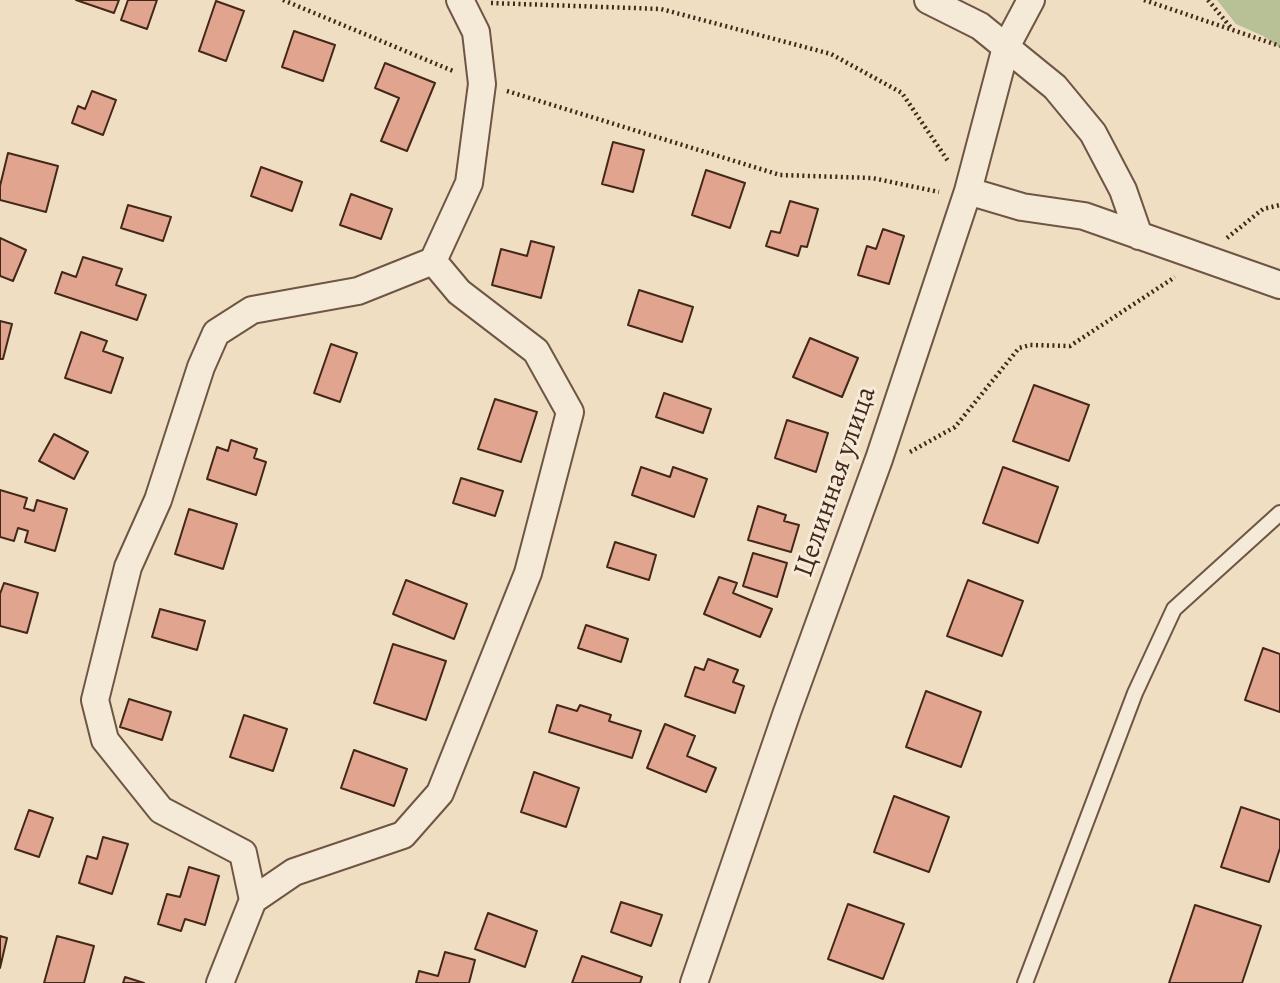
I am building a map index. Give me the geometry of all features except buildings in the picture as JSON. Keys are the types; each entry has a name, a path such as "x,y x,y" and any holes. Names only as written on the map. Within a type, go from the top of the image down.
{"street":[{"path":"220,983 253,900 243,853 161,810 105,740 95,699 128,567 158,500 201,367 216,333 252,310 358,291 433,261 469,183 482,84 476,32 460,0"},
{"path":"928,0 980,26 1055,87 1093,133 1123,190 1139,236"},
{"name":"Целинная улица","path":"694,983 787,712 879,459 968,191 1006,47 1031,0"},
{"path":"968,191 1022,207 1084,216 1280,285"},
{"path":"253,900 294,872 403,835 440,793 528,573 570,412 536,351 460,292 433,261"}],"lane":[{"path":"1025,983 1130,705 1174,609 1280,513"}],"path":[{"path":"283,0 482,84 780,175 872,178 930,193 968,191"},
{"path":"460,0 522,6 661,9 831,54 902,93 968,191"},
{"path":"1144,0 1280,46"},
{"path":"1208,0 1234,32"},
{"path":"879,459 904,456 955,428 1018,348 1030,345 1070,346 1203,260 1263,209 1280,205"}],"green space":[{"path":"1217,0 1280,0 1280,48 1263,36 1236,24"}]}
